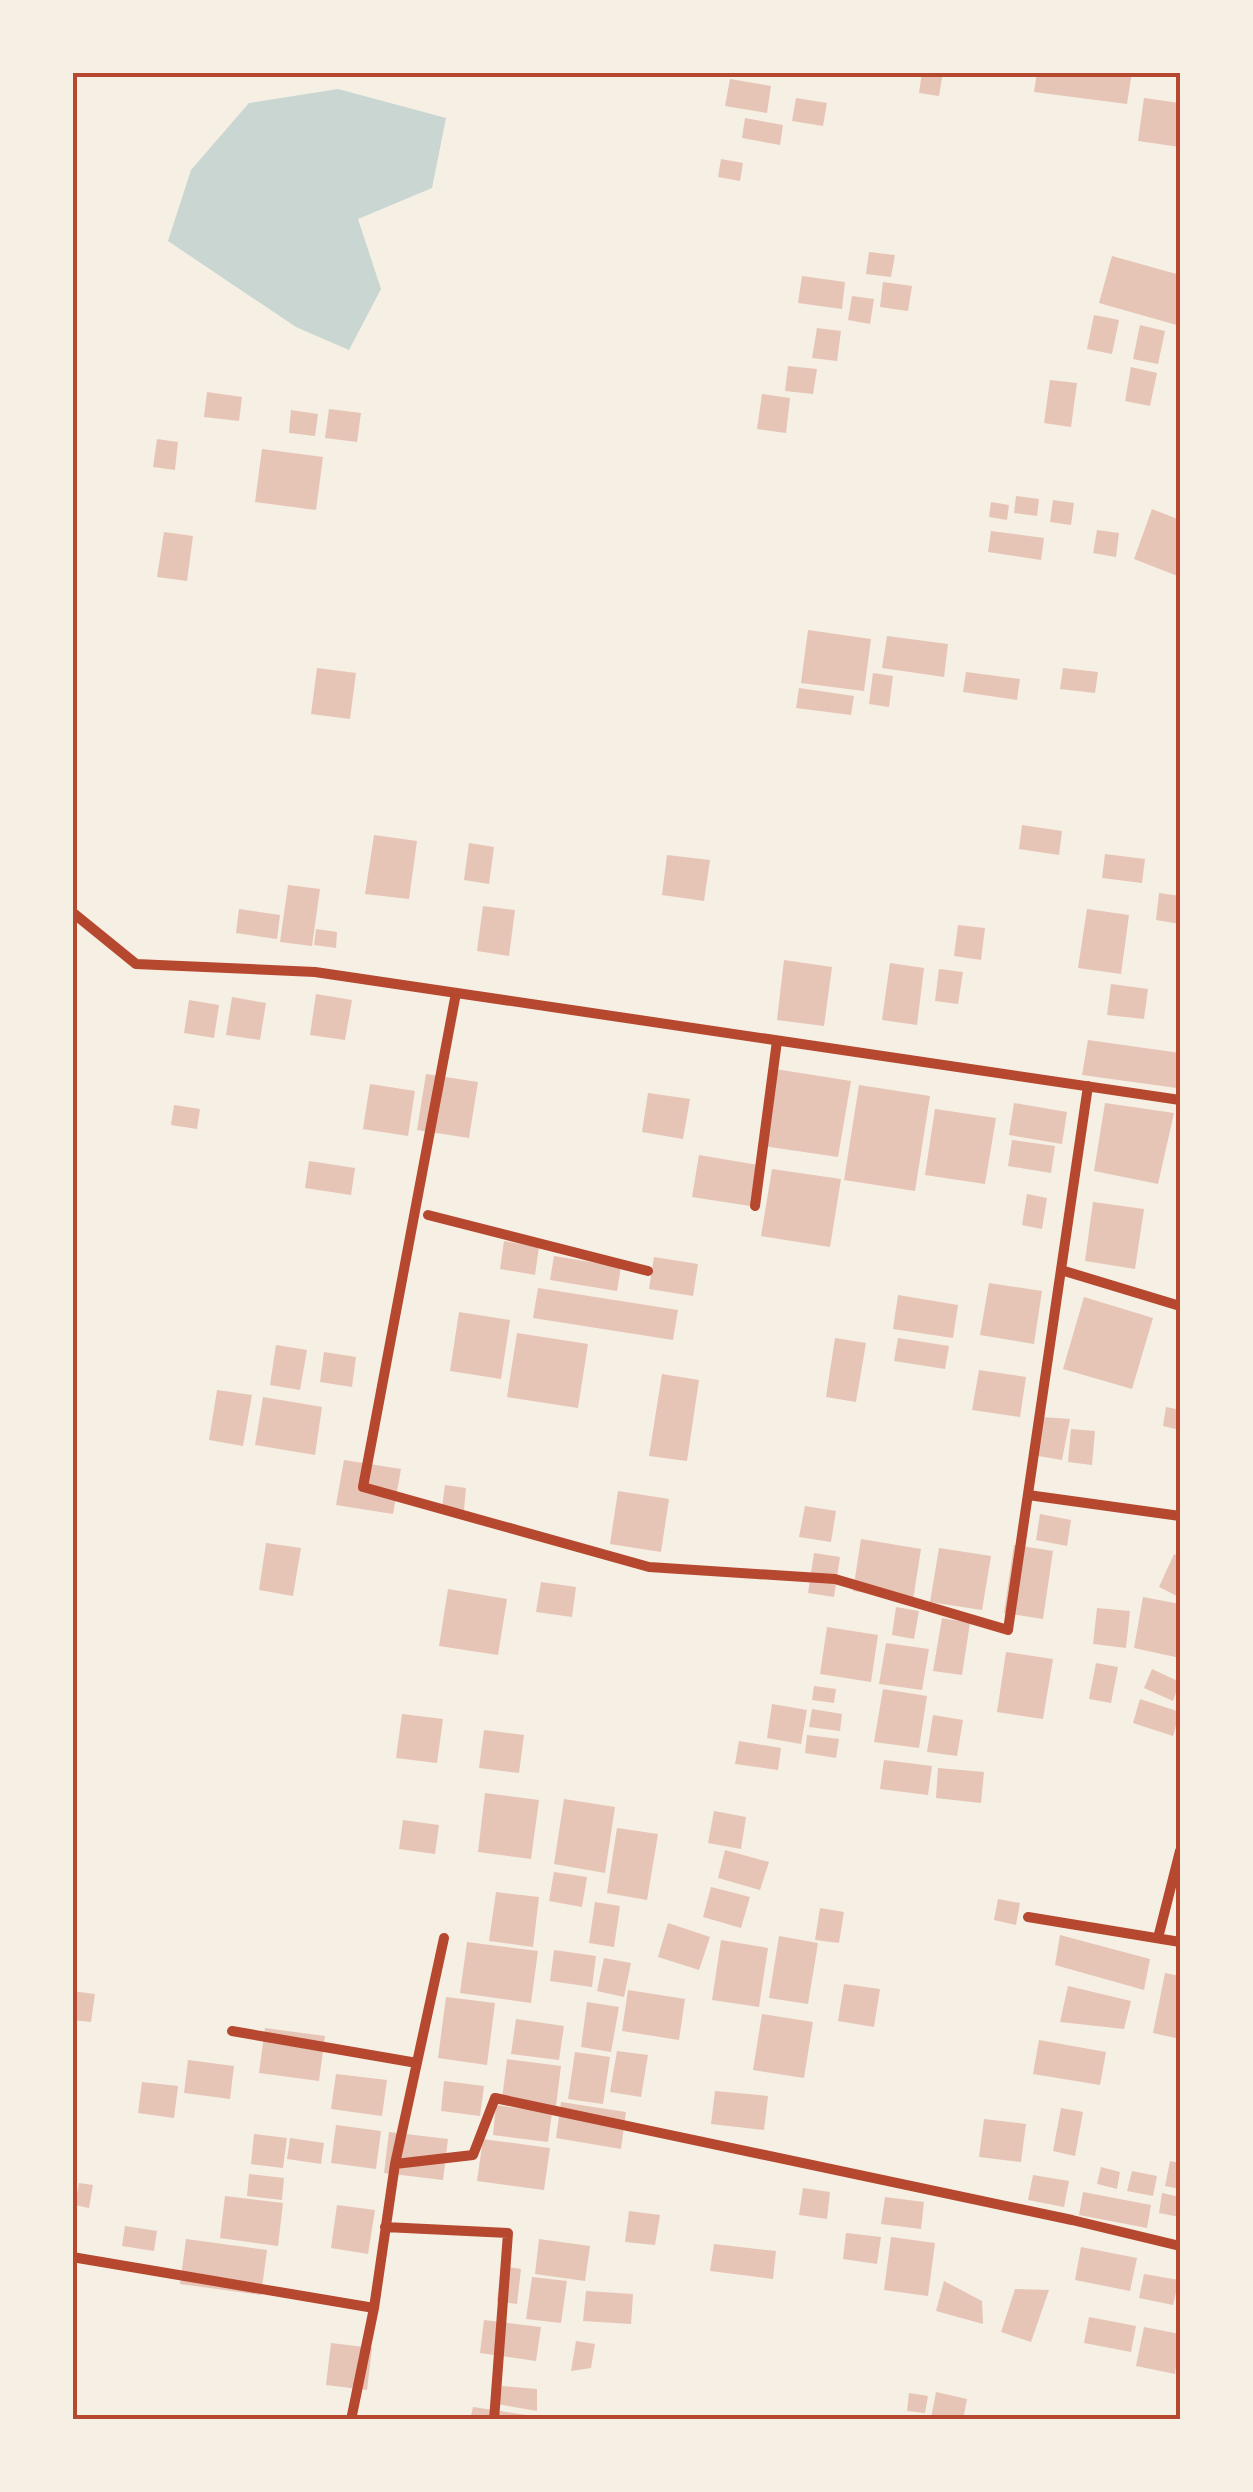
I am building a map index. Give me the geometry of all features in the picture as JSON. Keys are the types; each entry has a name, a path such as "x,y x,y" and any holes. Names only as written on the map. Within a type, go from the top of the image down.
{"street":[{"path":"72,912 136,964 315,972 1180,1100"},
{"path":"456,993 363,1487 648,1567 835,1579 1008,1630 1088,1086"},
{"path":"755,1206 777,1041"},
{"path":"428,1215 648,1271"},
{"path":"1061,1270 1180,1306"},
{"path":"1028,1495 1180,1516"},
{"path":"1158,1938 1180,1851"},
{"path":"1028,1916 1180,1942"},
{"path":"351,2420 374,2308 395,2164 444,1938"},
{"path":"232,2031 417,2062"},
{"path":"395,2164 473,2154 495,2098 1180,2246"},
{"path":"386,2227 508,2233 494,2420"},
{"path":"72,2257 374,2308"}],"shaded area":[{"path":"338,89 446,118 432,188 358,219 381,289 349,350 296,327 168,241 191,170 249,103"}],"building":[{"path":"922,72 943,72 939,96 919,93"},
{"path":"1037,72 1132,72 1127,104 1034,92"},
{"path":"730,79 771,86 767,113 725,106"},
{"path":"796,98 827,103 823,126 792,121"},
{"path":"1144,98 1180,103 1180,147 1138,141"},
{"path":"745,118 783,125 780,145 742,138"},
{"path":"721,159 743,163 740,181 718,177"},
{"path":"869,252 895,255 891,277 866,274"},
{"path":"1112,256 1180,275 1180,326 1099,303"},
{"path":"802,276 845,282 842,309 798,303"},
{"path":"883,282 912,286 908,311 880,307"},
{"path":"852,296 874,299 870,324 848,320"},
{"path":"1094,315 1119,320 1112,354 1087,349"},
{"path":"1140,325 1165,331 1158,364 1133,359"},
{"path":"817,328 841,331 837,361 812,358"},
{"path":"788,366 817,369 813,394 785,391"},
{"path":"1131,367 1157,373 1150,406 1125,401"},
{"path":"1050,380 1077,383 1071,427 1044,423"},
{"path":"207,392 242,397 239,421 204,417"},
{"path":"762,394 790,398 786,433 757,429"},
{"path":"329,409 361,413 357,442 325,438"},
{"path":"291,410 318,414 315,436 289,433"},
{"path":"157,439 178,442 175,470 153,467"},
{"path":"262,449 323,457 316,510 255,502"},
{"path":"1016,496 1039,499 1037,516 1014,513"},
{"path":"1053,500 1074,503 1071,525 1050,522"},
{"path":"991,502 1009,505 1007,520 989,517"},
{"path":"1152,509 1180,520 1180,577 1134,559"},
{"path":"1097,530 1119,533 1116,557 1093,553"},
{"path":"991,531 1044,538 1041,560 988,552"},
{"path":"164,532 193,536 187,581 157,577"},
{"path":"808,630 871,639 864,691 801,683"},
{"path":"887,636 948,644 944,677 882,668"},
{"path":"317,668 356,673 350,719 311,714"},
{"path":"1063,668 1098,672 1095,693 1060,689"},
{"path":"966,672 1020,679 1017,700 963,692"},
{"path":"873,673 893,676 889,707 869,704"},
{"path":"799,688 854,696 851,715 796,708"},
{"path":"1022,825 1062,831 1059,855 1019,849"},
{"path":"374,835 417,841 409,899 365,894"},
{"path":"469,843 494,847 489,884 464,880"},
{"path":"1105,854 1145,859 1142,883 1102,878"},
{"path":"667,855 710,860 704,901 662,895"},
{"path":"288,885 320,889 312,946 280,942"},
{"path":"1159,893 1180,896 1180,924 1156,920"},
{"path":"483,906 515,910 509,956 477,951"},
{"path":"239,909 280,915 277,939 236,933"},
{"path":"1087,909 1129,915 1121,974 1078,968"},
{"path":"958,925 985,928 981,960 954,956"},
{"path":"316,929 337,932 336,948 314,945"},
{"path":"784,960 832,967 824,1026 777,1020"},
{"path":"890,963 924,968 917,1025 882,1020"},
{"path":"939,969 963,972 958,1004 935,1001"},
{"path":"1111,984 1148,989 1144,1019 1107,1015"},
{"path":"316,994 352,1000 345,1040 310,1035"},
{"path":"232,997 266,1003 260,1040 226,1035"},
{"path":"189,1000 219,1005 214,1038 184,1033"},
{"path":"1088,1040 1180,1053 1177,1088 1082,1075"},
{"path":"775,1069 851,1081 838,1157 763,1146"},
{"path":"426,1074 478,1082 469,1138 417,1130"},
{"path":"370,1084 415,1091 408,1136 363,1129"},
{"path":"859,1085 930,1096 915,1191 844,1180"},
{"path":"648,1093 690,1099 683,1139 642,1132"},
{"path":"1014,1103 1067,1112 1062,1144 1009,1135"},
{"path":"1105,1103 1174,1113 1158,1184 1094,1171"},
{"path":"174,1105 200,1109 197,1129 171,1125"},
{"path":"935,1109 996,1118 985,1184 925,1175"},
{"path":"1012,1140 1055,1146 1051,1173 1008,1166"},
{"path":"699,1155 764,1166 757,1207 692,1197"},
{"path":"309,1161 355,1168 351,1195 305,1188"},
{"path":"772,1169 841,1179 830,1247 761,1236"},
{"path":"1027,1194 1047,1198 1042,1229 1022,1225"},
{"path":"1093,1202 1144,1209 1135,1269 1085,1261"},
{"path":"504,1241 539,1247 535,1275 500,1269"},
{"path":"554,1256 621,1267 617,1291 550,1280"},
{"path":"654,1257 698,1264 693,1296 649,1289"},
{"path":"989,1283 1042,1291 1034,1344 980,1335"},
{"path":"538,1288 678,1310 673,1340 533,1318"},
{"path":"898,1295 958,1305 953,1338 893,1329"},
{"path":"1084,1297 1153,1318 1132,1389 1063,1369"},
{"path":"459,1312 510,1320 501,1379 450,1371"},
{"path":"517,1333 588,1344 578,1408 507,1397"},
{"path":"835,1338 866,1343 856,1402 826,1397"},
{"path":"898,1338 949,1346 945,1369 894,1361"},
{"path":"276,1345 307,1350 300,1390 270,1385"},
{"path":"324,1352 356,1357 352,1387 320,1382"},
{"path":"979,1370 1026,1377 1020,1417 972,1410"},
{"path":"662,1374 699,1380 687,1461 649,1456"},
{"path":"217,1390 252,1395 243,1446 209,1440"},
{"path":"263,1397 322,1407 315,1455 255,1445"},
{"path":"1166,1407 1180,1410 1180,1430 1163,1426"},
{"path":"1042,1417 1070,1419 1062,1460 1038,1456"},
{"path":"1071,1429 1095,1431 1092,1465 1068,1462"},
{"path":"344,1460 401,1469 393,1514 336,1505"},
{"path":"445,1485 466,1488 464,1510 442,1507"},
{"path":"618,1491 669,1499 661,1552 610,1544"},
{"path":"805,1506 836,1511 831,1542 799,1537"},
{"path":"1040,1514 1071,1520 1067,1546 1036,1540"},
{"path":"861,1539 921,1549 913,1600 853,1591"},
{"path":"266,1543 301,1548 293,1596 259,1590"},
{"path":"1014,1545 1053,1551 1043,1619 1004,1613"},
{"path":"939,1548 991,1556 982,1610 930,1602"},
{"path":"814,1553 840,1557 834,1597 808,1593"},
{"path":"1174,1554 1180,1557 1179,1597 1159,1587"},
{"path":"541,1582 576,1587 572,1617 536,1612"},
{"path":"448,1589 507,1599 498,1655 439,1646"},
{"path":"1143,1597 1180,1604 1180,1658 1134,1648"},
{"path":"896,1607 919,1611 914,1639 892,1635"},
{"path":"1097,1608 1130,1611 1126,1648 1093,1644"},
{"path":"942,1618 970,1623 962,1675 933,1671"},
{"path":"827,1627 878,1635 871,1682 820,1674"},
{"path":"886,1643 929,1649 922,1690 879,1684"},
{"path":"1006,1652 1053,1659 1043,1719 997,1712"},
{"path":"1096,1663 1118,1667 1111,1703 1089,1699"},
{"path":"1152,1669 1180,1682 1173,1701 1144,1688"},
{"path":"814,1686 836,1689 834,1703 812,1700"},
{"path":"883,1689 927,1696 919,1748 874,1742"},
{"path":"1140,1699 1180,1712 1173,1736 1133,1723"},
{"path":"772,1704 807,1710 801,1744 767,1738"},
{"path":"812,1709 842,1714 840,1731 809,1727"},
{"path":"402,1714 443,1719 437,1763 396,1758"},
{"path":"933,1715 963,1720 957,1756 927,1752"},
{"path":"484,1730 524,1735 519,1773 479,1768"},
{"path":"807,1735 839,1739 836,1758 805,1753"},
{"path":"739,1741 781,1748 778,1770 735,1764"},
{"path":"884,1760 932,1766 928,1795 880,1789"},
{"path":"938,1768 984,1772 981,1803 936,1798"},
{"path":"485,1793 539,1800 531,1859 478,1852"},
{"path":"564,1799 615,1807 605,1873 554,1864"},
{"path":"714,1811 746,1817 741,1849 708,1843"},
{"path":"403,1820 439,1825 435,1854 399,1849"},
{"path":"617,1828 658,1834 647,1900 607,1893"},
{"path":"725,1850 769,1862 760,1890 718,1878"},
{"path":"554,1872 587,1877 582,1907 549,1901"},
{"path":"711,1887 750,1897 741,1928 703,1917"},
{"path":"496,1892 539,1897 533,1947 489,1941"},
{"path":"998,1899 1020,1903 1016,1925 994,1920"},
{"path":"595,1902 620,1906 614,1947 589,1943"},
{"path":"820,1908 844,1912 839,1943 815,1940"},
{"path":"668,1923 710,1937 699,1970 658,1957"},
{"path":"1060,1935 1150,1959 1144,1990 1055,1965"},
{"path":"779,1936 818,1943 808,2004 769,1998"},
{"path":"721,1940 768,1948 759,2007 712,2000"},
{"path":"467,1942 538,1951 531,2003 460,1993"},
{"path":"554,1950 596,1956 592,1987 550,1981"},
{"path":"604,1958 631,1963 624,1997 597,1991"},
{"path":"1165,1973 1180,1976 1180,2039 1153,2033"},
{"path":"844,1984 880,1989 874,2027 838,2021"},
{"path":"1068,1986 1131,2001 1124,2029 1060,2022"},
{"path":"628,1990 685,1999 679,2040 622,2031"},
{"path":"72,1991 95,1994 91,2022 72,2020"},
{"path":"446,1997 495,2003 487,2065 438,2058"},
{"path":"587,2002 619,2007 611,2052 581,2047"},
{"path":"762,2014 813,2022 804,2078 753,2070"},
{"path":"516,2019 564,2026 559,2060 511,2054"},
{"path":"265,2028 325,2036 319,2081 259,2073"},
{"path":"1039,2040 1106,2052 1100,2085 1033,2074"},
{"path":"617,2051 648,2055 641,2097 610,2092"},
{"path":"575,2052 610,2057 603,2104 568,2099"},
{"path":"507,2059 561,2066 556,2106 502,2099"},
{"path":"188,2060 234,2066 230,2099 184,2093"},
{"path":"336,2074 387,2080 382,2116 331,2109"},
{"path":"444,2081 484,2086 480,2116 441,2111"},
{"path":"142,2082 178,2086 174,2118 138,2113"},
{"path":"715,2091 768,2096 764,2130 711,2124"},
{"path":"561,2102 626,2112 621,2149 556,2138"},
{"path":"496,2105 552,2113 548,2142 493,2135"},
{"path":"1061,2108 1083,2112 1075,2156 1053,2151"},
{"path":"984,2119 1026,2124 1021,2162 979,2157"},
{"path":"336,2125 381,2131 376,2169 331,2163"},
{"path":"389,2132 448,2139 443,2180 384,2173"},
{"path":"254,2134 287,2138 283,2168 251,2164"},
{"path":"290,2138 324,2143 321,2164 287,2159"},
{"path":"483,2139 550,2148 544,2190 477,2181"},
{"path":"1170,2161 1180,2163 1180,2189 1165,2186"},
{"path":"1101,2167 1120,2172 1117,2189 1097,2184"},
{"path":"1132,2171 1157,2176 1153,2196 1127,2191"},
{"path":"249,2174 284,2178 282,2200 247,2196"},
{"path":"1033,2175 1069,2181 1064,2207 1028,2200"},
{"path":"79,2183 93,2185 89,2208 75,2205"},
{"path":"803,2188 830,2192 827,2219 799,2215"},
{"path":"1083,2192 1151,2205 1147,2228 1079,2215"},
{"path":"1162,2193 1180,2197 1180,2217 1159,2213"},
{"path":"225,2196 283,2203 278,2246 220,2238"},
{"path":"885,2197 924,2202 921,2229 881,2224"},
{"path":"337,2205 375,2210 368,2254 331,2248"},
{"path":"629,2211 660,2215 655,2245 625,2242"},
{"path":"125,2226 157,2231 154,2251 122,2246"},
{"path":"846,2233 881,2237 877,2264 843,2259"},
{"path":"891,2237 935,2243 928,2296 884,2290"},
{"path":"186,2239 267,2250 261,2295 180,2284"},
{"path":"539,2239 590,2246 585,2281 535,2274"},
{"path":"714,2244 776,2251 773,2279 710,2271"},
{"path":"1081,2247 1137,2258 1130,2291 1075,2280"},
{"path":"501,2266 521,2269 517,2304 497,2301"},
{"path":"1144,2274 1179,2280 1173,2305 1139,2298"},
{"path":"532,2277 567,2281 561,2323 526,2319"},
{"path":"944,2281 982,2301 983,2324 936,2311"},
{"path":"1015,2289 1049,2290 1031,2342 1001,2332"},
{"path":"586,2291 633,2294 631,2324 583,2321"},
{"path":"1089,2317 1136,2326 1131,2352 1084,2343"},
{"path":"484,2320 541,2327 536,2361 480,2353"},
{"path":"1144,2327 1180,2334 1175,2374 1136,2366"},
{"path":"576,2341 595,2344 591,2368 571,2371"},
{"path":"331,2343 372,2348 367,2390 326,2385"},
{"path":"502,2386 537,2389 537,2411 497,2404"},
{"path":"936,2392 967,2399 963,2420 931,2418"},
{"path":"909,2393 928,2396 925,2413 907,2411"},
{"path":"473,2407 540,2417 540,2420 470,2420"}]}
